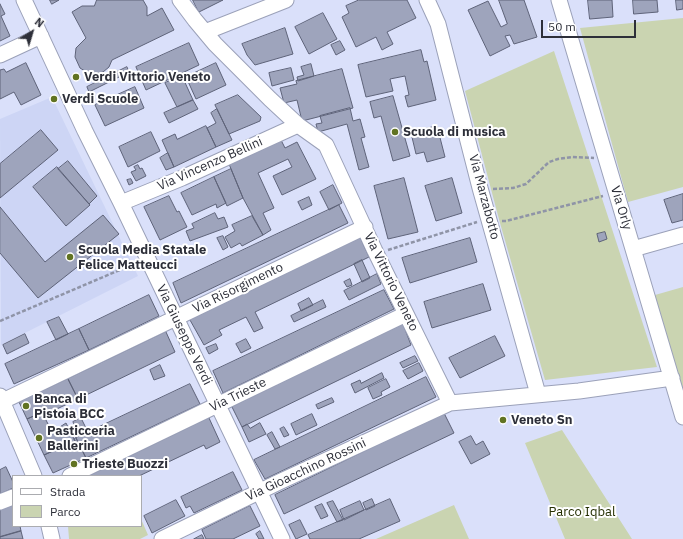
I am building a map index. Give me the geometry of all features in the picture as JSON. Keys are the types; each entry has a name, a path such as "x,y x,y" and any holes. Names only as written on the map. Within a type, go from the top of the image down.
{"street":[{"name":"Via Giuseppe Verdi","path":"24,0 85,131 282,539"},
{"name":"Via Vittorio Veneto","path":"180,0 205,32 260,88 298,124 326,145 450,403"},
{"path":"205,32 286,0"},
{"name":"Via Marzabotto","path":"427,0 438,24 480,188 538,394"},
{"name":"Via Orly","path":"559,0 683,417"},
{"path":"0,55 41,36"},
{"name":"Via Vincenzo Bellini","path":"120,203 182,178 298,124"},
{"name":"Via Risorgimento","path":"1,398 176,318 365,227"},
{"path":"633,249 683,235"},
{"name":"Via Trieste","path":"72,475 218,406 406,314"},
{"path":"450,403 579,391 672,378"},
{"path":"1,398 34,475"},
{"name":"Via Gioacchino Rossini","path":"162,539 258,492 450,403"},
{"path":"0,502 12,497"},
{"path":"50,527 52,539"}],"path":[{"path":"480,188 513,188 526,184 549,162 558,159 572,157 596,158"}],"shaded area":[{"path":"52,97 138,276 1,345 0,119"}],"green space":[{"path":"683,18 683,187 628,202 580,28"},
{"path":"554,51 657,367 545,380 500,223 465,91"},
{"path":"683,287 683,390 655,295"},
{"name":"Parco Iqbal","path":"562,430 632,539 565,539 525,443"},
{"path":"454,505 469,539 376,539"},
{"path":"142,521 148,535 140,539 69,539 68,527 142,527"}],"building":[{"path":"50,0 59,0 52,4"},
{"path":"97,0 143,0 147,7 147,16 162,8 174,30 112,60 109,67 103,72 96,74 88,73 80,68 75,57 76,48 86,38 72,12 82,6 94,6"},
{"path":"193,0 223,0 199,12"},
{"path":"359,0 407,0 416,18 387,32 393,44 382,50 376,37 356,47 342,17 349,13 346,6"},
{"path":"499,0 524,0 537,37 514,44 510,35 505,36 510,46 490,56 468,10 488,1 501,27 507,24"},
{"path":"588,0 612,0 613,17 590,19"},
{"path":"633,0 657,0 658,12 634,14"},
{"path":"676,0 683,0 683,9 677,10"},
{"path":"0,4 5,14 1,16 10,36 0,41"},
{"path":"323,13 337,39 309,54 295,27"},
{"path":"285,28 293,54 255,65 247,55 242,44"},
{"path":"340,41 345,50 336,55 331,45"},
{"path":"189,43 199,65 146,90 136,67"},
{"path":"421,50 424,62 427,61 436,100 408,107 405,96 409,95 405,76 390,79 393,91 366,97 358,65"},
{"path":"26,63 41,95 21,105 14,92 0,99 0,70 4,69 6,72"},
{"path":"216,63 226,85 196,99 186,77"},
{"path":"311,64 314,76 298,81 297,77 304,75 301,67"},
{"path":"127,67 129,72 89,92 87,87"},
{"path":"291,68 294,80 272,86 269,73"},
{"path":"342,69 353,108 302,121 297,100 284,103 280,88 297,84 296,81"},
{"path":"182,76 193,100 177,107 165,83"},
{"path":"135,87 144,108 105,126 95,105"},
{"path":"238,95 261,117 260,121 229,134 215,105"},
{"path":"393,96 410,156 393,161 381,116 374,118 370,102"},
{"path":"193,100 198,109 169,123 164,113"},
{"path":"350,108 353,121 360,119 365,137 361,138 369,167 359,170 347,124 318,132 316,124 322,123 320,116"},
{"path":"217,109 232,140 216,147 207,128 216,123 211,113"},
{"path":"206,126 216,147 174,167 162,140 175,134 177,139"},
{"path":"437,126 445,157 427,162 424,152 416,154 411,133"},
{"path":"41,130 58,150 0,198 0,164"},
{"path":"151,132 160,151 128,167 119,147"},
{"path":"281,140 285,148 297,142 316,179 282,195 273,176 292,167 288,159 258,173 274,208 263,213 271,230 263,235 243,198 229,164"},
{"path":"168,153 174,167 166,170 160,158"},
{"path":"68,161 97,196 89,204 58,169"},
{"path":"138,165 140,169 142,168 146,176 136,181 131,172 136,170 134,167"},
{"path":"57,167 90,205 66,226 33,187"},
{"path":"231,169 243,198 227,206 214,177"},
{"path":"214,177 226,203 217,208 216,204 192,215 181,193"},
{"path":"404,178 418,232 388,239 374,186"},
{"path":"452,178 462,213 436,221 425,186"},
{"path":"131,179 133,183 129,185 127,180"},
{"path":"333,185 342,203 329,210 320,192"},
{"path":"683,194 683,220 672,223 664,200"},
{"path":"169,196 187,227 160,240 144,207"},
{"path":"309,197 312,205 302,210 298,202"},
{"path":"339,205 348,223 181,303 173,283"},
{"name":"Scuola Media Statale Felice Matteucci","path":"0,207 45,262 103,215 119,234 38,298 0,253"},
{"path":"215,213 218,219 224,217 228,227 190,241 186,231 194,228 192,224"},
{"path":"252,216 263,235 242,246 240,243 231,248 225,237 235,231 232,225"},
{"path":"605,232 607,239 599,242 597,234"},
{"path":"223,236 228,247 223,250 217,238"},
{"path":"360,237 369,257 255,312 263,328 254,332 246,317 219,330 222,335 204,345 190,320"},
{"path":"470,238 477,262 410,283 402,258"},
{"path":"362,260 370,278 362,282 354,264"},
{"path":"377,274 381,284 349,300 344,291"},
{"path":"350,279 352,285 347,287 344,282"},
{"path":"483,284 491,310 432,328 424,302"},
{"path":"384,290 394,309 223,393 213,371"},
{"path":"149,295 159,316 89,350 79,329"},
{"path":"309,298 313,305 301,311 298,304"},
{"path":"323,300 326,307 294,322 291,316"},
{"path":"59,317 68,334 56,340 47,322"},
{"path":"403,324 411,345 242,427 232,407"},
{"path":"79,329 89,350 14,384 5,364"},
{"path":"166,332 175,352 78,399 68,379"},
{"path":"25,334 29,343 7,354 3,345"},
{"path":"495,336 505,356 460,378 449,358"},
{"path":"246,339 251,348 241,353 236,344"},
{"path":"216,344 218,349 209,354 206,348"},
{"path":"415,356 418,361 403,368 400,363"},
{"path":"419,363 423,371 408,379 403,371"},
{"path":"160,365 165,376 154,380 150,370"},
{"path":"382,373 384,378 355,393 351,384 360,380 361,383"},
{"path":"426,377 436,397 265,479 254,460"},
{"path":"68,379 78,399 44,415 43,414 37,417 36,415 27,419 19,402"},
{"path":"386,379 390,387 381,392 382,395 373,399 368,388"},
{"path":"190,384 200,404 86,458 76,438"},
{"path":"332,398 334,402 318,409 316,405"},
{"path":"444,413 454,433 284,514 275,495"},
{"path":"43,414 52,432 66,423 75,441 44,455 27,419"},
{"path":"312,414 317,425 296,435 291,424"},
{"path":"81,418 87,430 78,434 73,422"},
{"path":"209,418 220,442 206,449 204,445 141,475 90,475"},
{"path":"260,423 266,434 249,442 242,427 247,424 250,428"},
{"path":"284,427 289,435 284,437 280,429"},
{"path":"272,432 280,447 275,449 267,435"},
{"path":"471,436 476,445 483,441 490,454 471,464 459,442"},
{"path":"76,438 86,458 53,473 44,455 75,441 74,439"},
{"path":"6,467 12,480 12,488 0,494 0,470"},
{"path":"233,472 242,490 194,513 190,506 186,508 181,497"},
{"path":"372,499 375,506 366,510 363,503"},
{"path":"390,499 400,521 359,539 310,539 308,535"},
{"path":"176,500 185,516 152,533 144,516"},
{"path":"333,501 343,520 337,522 327,503"},
{"path":"360,501 364,510 344,520 340,510"},
{"path":"12,503 12,527 20,527 21,531 0,537 0,506"},
{"path":"322,504 328,516 321,519 315,507"},
{"path":"250,506 260,526 233,539 206,539 202,530"},
{"path":"300,520 307,534 296,539 289,525"},
{"path":"21,531 23,539 0,539 0,537"},
{"path":"260,531 264,539 259,539 256,534"},
{"path":"202,535 204,539 194,539"}],"place":[{"name":"Verdi Vittorio Veneto","path":"76,77"},
{"name":"Verdi Scuole","path":"54,99"},
{"name":"Scuola di musica","path":"395,132"},
{"name":"Scuola Media Statale Felice Matteucci","path":"70,257"},
{"name":"Banca di Pistoia BCC","path":"26,406"},
{"name":"Veneto Sn","path":"503,420"},
{"name":"Pasticceria Ballerini","path":"39,438"},
{"name":"Trieste Buozzi","path":"74,464"}]}
